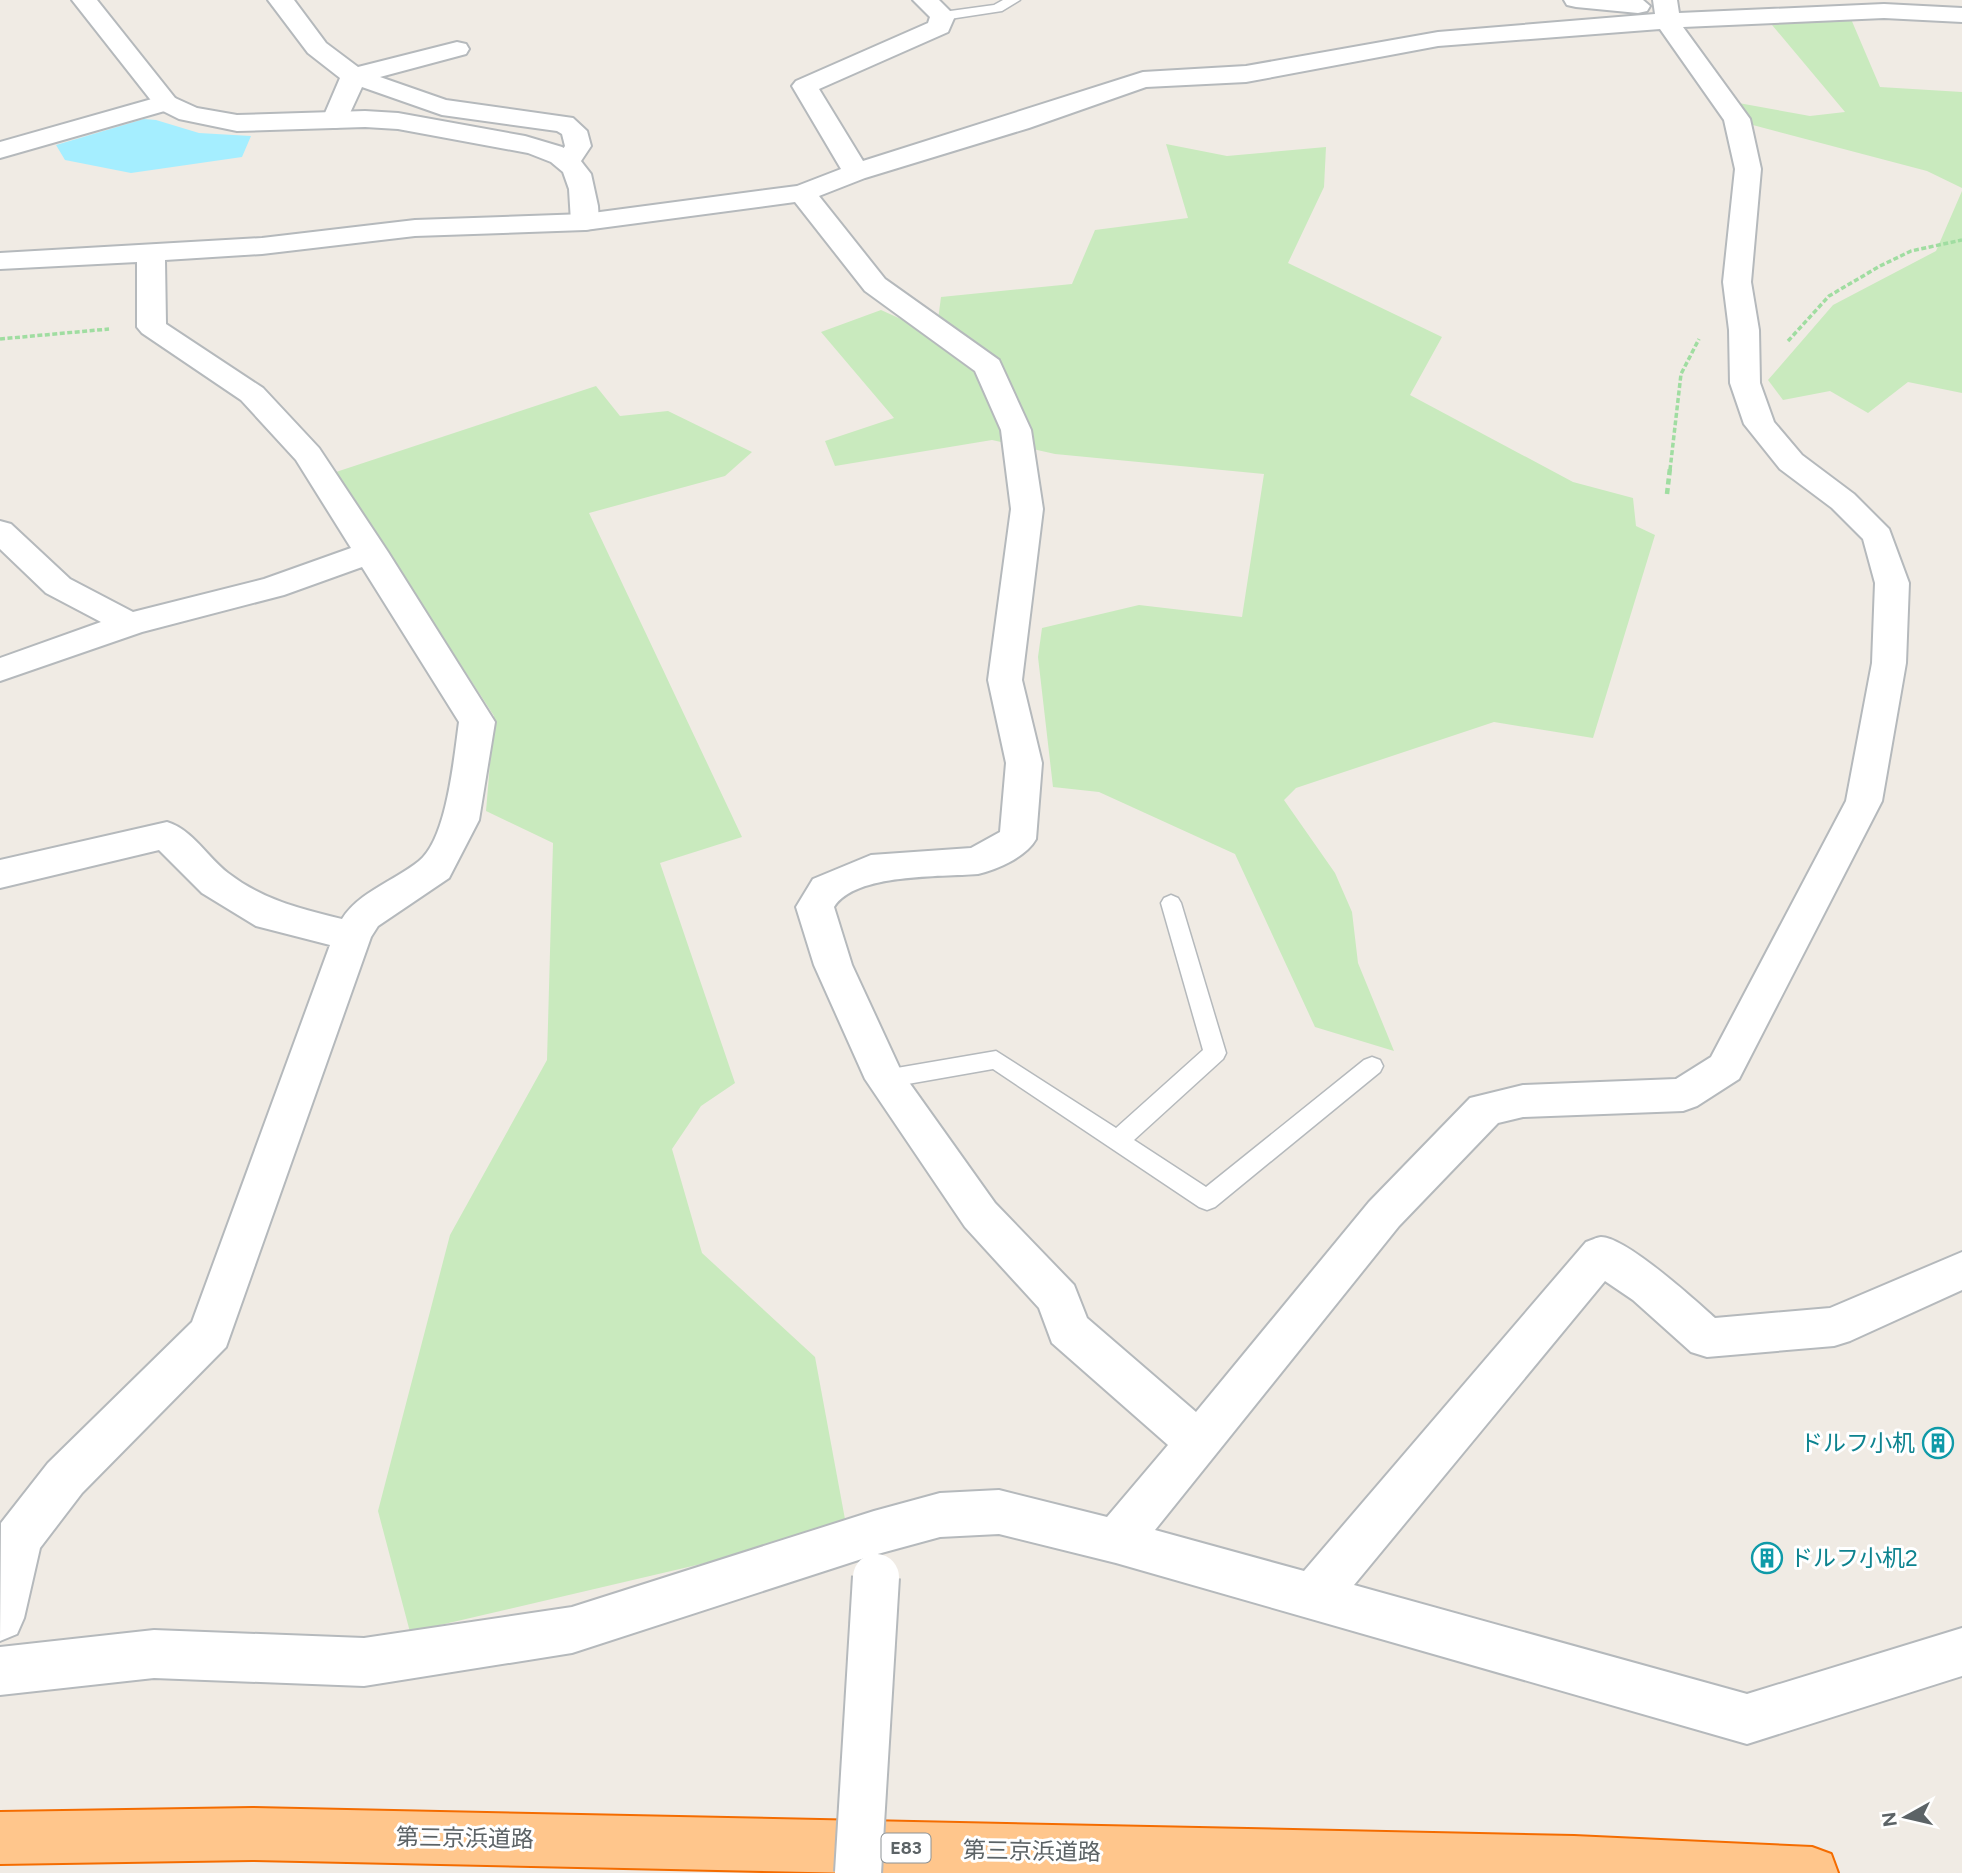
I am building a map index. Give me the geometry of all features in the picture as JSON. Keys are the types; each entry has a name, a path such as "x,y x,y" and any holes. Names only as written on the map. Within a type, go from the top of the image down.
{"highway":[{"name":"第三京浜道路","path":"0,1838 266,1834 1574,1862 1812,1873"}],"street":[{"path":"84,0 166,103 184,114 222,122 368,119 446,128 545,149 568,161 583,187 585,222"},
{"path":"280,0 323,56 354,76 442,107 564,124 574,131 578,146 568,161"},
{"path":"1576,0 1728,16 1884,11 1962,15"},
{"path":"856,172 805,86 939,27 934,8"},
{"path":"0,261 262,246 415,228 585,222 802,193 856,172 1020,122 1143,80 1247,74 1438,39 1666,10"},
{"path":"1116,1541 1384,1214 1485,1110 1523,1101 1683,1095 1725,1068 1864,801 1889,663 1892,583 1878,536 1843,501 1791,462 1759,424 1745,383 1743,319 1737,282 1748,169 1737,119 1685,50 1666,10"},
{"path":"354,76 457,49"},
{"path":"335,120 354,76"},
{"path":"0,150 166,103"},
{"path":"802,193 875,285 988,366 1016,430 1027,509 1005,680 1024,763 1018,839 978,861 871,869 826,889 815,907 833,965 884,1079 980,1215 1058,1298 1068,1329 1199,1443"},
{"path":"0,1618 18,1539 65,1478 210,1333 352,936 364,916 436,868 461,820 477,722 372,552 308,455 252,394 152,327 151,252"},
{"path":"0,531 58,586 130,624"},
{"path":"0,670 130,624 176,610 272,588 372,552"},
{"path":"0,874 167,835 215,883 270,916 352,936"},
{"path":"1314,1596 1601,1255 1649,1287 1707,1338 1834,1327 1962,1270"},
{"path":"0,1671 154,1654 364,1662 572,1630 875,1555 940,1515 999,1512 1116,1541 1747,1719 1962,1652"},
{"path":"858,1873 875,1555"}],"lane":[{"path":"934,8 997,8 1013,0"},
{"path":"1117,1140 1215,1053 1171,903"},
{"path":"884,1079 996,1060 1207,1200 1372,1066"}],"path":[{"path":"1745,383 1775,355 1829,296 1912,251 1962,240"},
{"path":"1667,494 1681,374 1708,321 1743,319"},
{"path":"0,339 152,327"}],"green space":[{"path":"1767,19 1851,19 1880,87 1962,92 1962,188 1927,171 1749,124 1733,102 1810,116 1845,112"},
{"path":"1166,144 1227,156 1326,147 1324,187 1288,263 1442,337 1410,395 1573,482 1633,498 1636,526 1655,535 1593,738 1494,722 1296,788 1284,800 1335,873 1352,912 1358,963 1394,1051 1315,1027 1235,854 1099,792 1053,787 1038,657 1042,628 1139,605 1242,617 1264,474 1055,454 992,440 835,466 825,441 894,418 821,332 881,310 936,335 941,297 1072,284 1095,230 1188,218"},
{"path":"1962,191 1962,393 1908,382 1868,413 1830,391 1783,400 1768,380 1833,305 1936,251"},
{"path":"596,386 620,416 668,411 752,452 725,476 589,513 742,837 660,863 735,1083 701,1106 672,1149 702,1253 815,1357 847,1530 410,1632 378,1511 450,1235 547,1060 553,843 486,811 494,716 336,472"}],"water":[{"path":"144,119 199,133 251,136 242,157 131,173 65,160 56,145"}],"place":[{"name":"ドルフ小机","path":"1938,1443"},
{"name":"ドルフ小机2","path":"1767,1558"}]}
